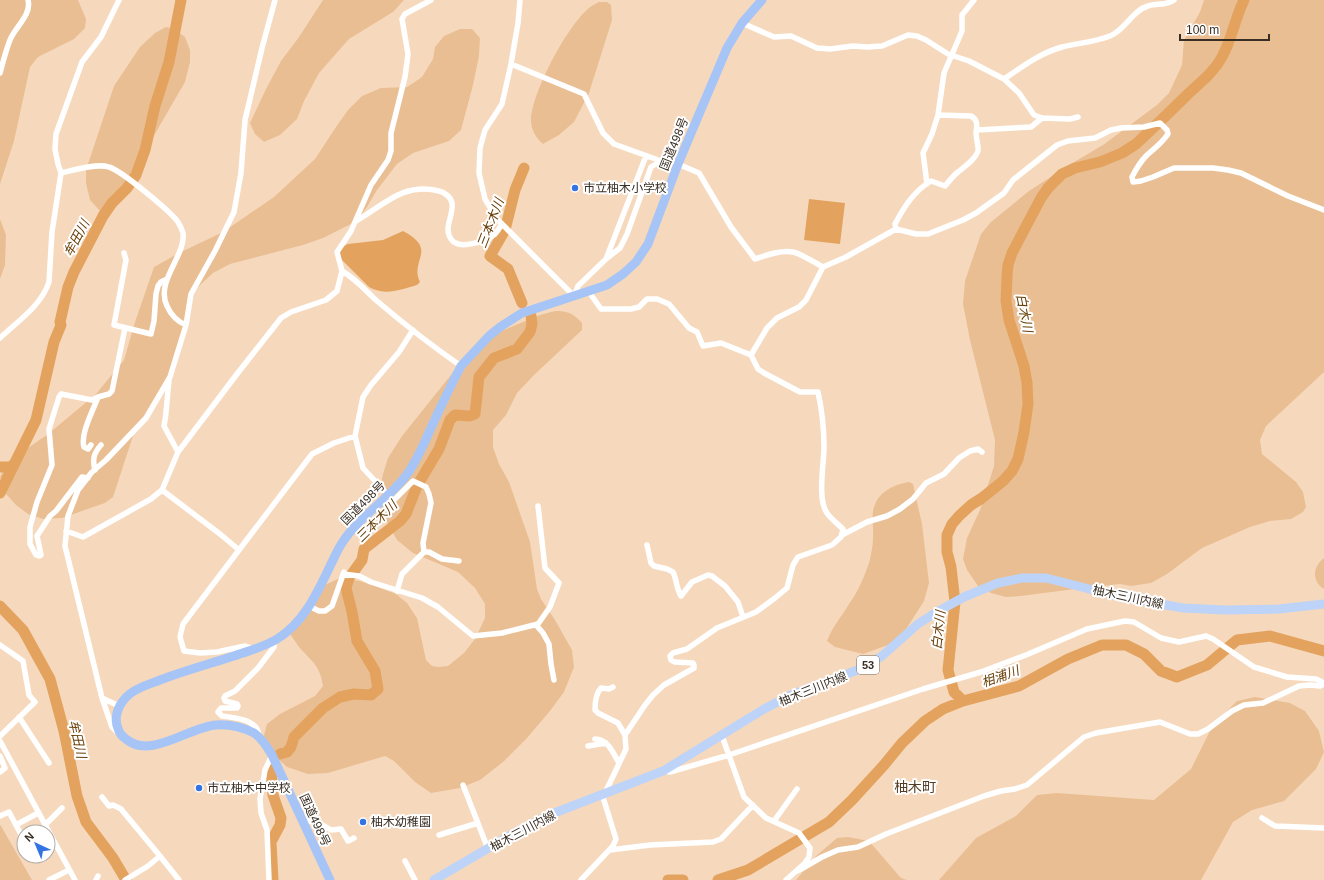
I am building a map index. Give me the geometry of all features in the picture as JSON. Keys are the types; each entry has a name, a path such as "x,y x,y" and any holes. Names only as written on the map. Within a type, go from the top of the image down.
{"highway":[{"name":"国道498号","path":"119,706 123,700 137,689 255,649 274,640 290,629 301,618 309,606 341,544 355,527 406,476 417,458 461,366 484,340 500,327 522,314 607,285 623,274 636,262 648,244 678,164 727,48 742,23 762,0"},
{"path":"119,706 116,720 118,730 122,736"},
{"name":"国道498号","path":"122,736 133,744 140,746 165,742 215,725 230,725 254,734 272,755 330,880"}],"main road":[{"name":"柚木三川内線","path":"434,880 549,815 663,771 764,709 791,695 838,679 863,668 882,656 918,624 935,613 964,597 998,583 1022,578 1046,578 1121,597 1183,608 1225,610 1279,609 1324,604"}],"street":[{"path":"0,73 10,38 24,18 29,3 28,0"},
{"path":"0,338 38,302 47,288 49,282 52,232 61,173 55,149 56,134 82,62 101,37 119,0"},
{"path":"178,452 164,426 167,412 170,377 186,325 191,294 215,251 235,206 241,173 245,120 275,0"},
{"path":"66,531 83,537 151,499 162,490 178,452 236,374 281,318 291,312 326,300 337,291 342,271 337,252 351,231 371,185 388,160 391,151 390,133 406,77 408,54 402,19 405,14 431,0"},
{"path":"520,0 512,64 502,104 485,130 480,148 479,173 485,198 497,219 574,296 578,286 606,259 620,248 627,234 651,167 661,161"},
{"path":"927,184 923,153 932,134 938,115 944,73 962,31 962,15 974,0"},
{"path":"1004,79 1043,54 1061,47 1109,36 1120,30 1140,10 1148,6 1170,3 1174,0"},
{"path":"742,23 774,37 791,36 817,48 830,49 852,46 882,46 908,35 926,40 943,51 969,61 1004,79 1019,93 1034,115 1042,118 1070,119 1078,117"},
{"path":"512,64 584,94 603,133 614,144 661,161 671,161 699,173 731,227 755,259 768,254 795,252 823,267"},
{"path":"896,229 895,224 905,206 920,188 931,181 945,186 978,153 975,118 971,116 938,115"},
{"path":"977,130 1031,127 1042,118"},
{"path":"751,355 767,328 777,318 799,307 806,300 823,267 846,257 896,229 916,234 928,234 963,220 976,213 1004,193 1013,180 1057,145 1068,141 1095,138 1110,130 1121,128 1144,128 1160,123 1168,130 1168,134 1162,143 1147,155 1137,167 1132,177 1133,182 1153,177 1174,168 1213,168 1228,170 1241,173 1288,196 1324,210"},
{"path":"606,259 646,156"},
{"path":"61,173 100,166 109,167 124,176 179,223 183,234 182,244 167,279 165,302 170,313 178,321 186,325"},
{"path":"355,221 395,195 418,189 442,192 450,198 452,203 448,231 450,238 455,243 462,246 481,241 496,233 502,224"},
{"path":"124,253 126,260 114,325 151,334 158,286 161,282 167,279"},
{"path":"342,271 352,277 377,301 413,330 461,366"},
{"path":"589,292 601,309 631,309 639,307 647,299 657,299 669,304 689,328 697,332 703,346 721,342 751,355 758,369 764,374 800,392 818,392 822,415 824,446 822,485 823,498 827,513 843,528 842,537 832,545 798,557 793,565 787,588 756,612 717,628 687,649 670,656 671,660 675,662 693,663 694,668 664,685 653,695 625,735"},
{"path":"88,478 82,477 77,482 56,511 50,516 37,536 41,555 36,555 30,544 30,527 37,502 52,465 49,429 59,398 61,394 92,400 109,394 112,391 125,328"},
{"path":"397,591 402,574 406,568 416,562 424,552 423,543 431,503 429,494 426,487 413,481 395,499 391,500 363,468 355,436 363,397 399,352 413,330"},
{"path":"122,736 112,727 102,698 65,546 68,516 78,490 95,470 146,418 170,377"},
{"path":"91,445 88,449 84,447 82,441 98,397"},
{"path":"255,649 245,646 217,652 200,653 184,651 180,637 182,624 312,454 334,443 355,436"},
{"path":"95,470 93,461 94,455 101,445"},
{"path":"842,535 867,522 886,516 900,509 913,499 926,483 944,474 959,458 970,451 978,449 982,452"},
{"path":"162,490 239,550"},
{"path":"309,606 319,611 325,611 332,606 343,573 359,576 371,582 422,598 438,607 473,636 536,625 550,607 559,583 545,568 538,506"},
{"path":"647,545 654,566 673,572 677,580 676,586 681,596 692,582 708,575 712,576 725,586 738,602 743,617"},
{"path":"424,552 429,552 442,559 459,561"},
{"path":"663,771 670,772 729,755 923,689 981,672 1087,629 1125,621 1134,622 1161,638 1179,642 1206,636 1214,639 1254,667 1287,677 1316,679 1324,684"},
{"path":"536,625 549,644 554,680"},
{"path":"259,738 259,732 252,723 237,718 222,716 218,712 221,708 237,708 237,704 225,701 225,696 234,690 258,668 274,647 274,640"},
{"path":"0,646 23,661 29,695 35,702 0,736"},
{"path":"797,871 838,850 858,847 886,834 984,796 1027,785 1084,736 1160,722 1190,734 1198,734 1208,729 1232,711 1244,705 1263,702 1299,686 1320,686 1324,684"},
{"path":"581,880 610,850 616,839 603,794 626,749 625,735 618,723 595,710 595,704 601,688 613,688"},
{"path":"102,698 119,706"},
{"path":"19,718 49,763"},
{"path":"722,736 744,797 766,818 799,833 810,848 809,857 797,871 786,880"},
{"path":"595,739 602,740 606,743 619,763"},
{"path":"0,741 44,824"},
{"path":"588,746 606,743"},
{"path":"269,880 267,830 261,813 260,800 265,770 272,755"},
{"path":"0,756 5,768 0,772"},
{"path":"463,785 488,849"},
{"path":"774,821 797,789"},
{"path":"102,797 109,806 113,805 121,809 179,880"},
{"path":"610,850 650,845 713,842 721,839 753,806"},
{"path":"46,824 62,808"},
{"path":"0,816 9,812 16,825"},
{"path":"18,824 38,813"},
{"path":"1262,818 1275,826 1324,828"},
{"path":"303,822 316,821 331,830 341,829 348,841 354,838"},
{"path":"439,835 478,823"},
{"path":"56,846 75,880"},
{"path":"125,880 148,866 160,856"},
{"path":"405,861 415,880"},
{"path":"49,880 69,870"}],"shaded area":[{"path":"0,0 78,0 86,19 85,28 74,39 38,57 30,67 14,141 0,184"},
{"path":"323,0 404,0 393,12 349,39 319,73 304,101 297,119 280,135 264,142 255,134 250,123 281,61 299,37"},
{"path":"1204,0 1324,0 1324,372 1266,426 1260,440 1262,454 1296,482 1303,492 1306,507 1303,512 1291,519 1270,521 1250,527 1202,548 1167,574 1151,583 1131,586 1120,584 1006,597 991,593 978,586 967,570 963,559 967,538 980,510 994,466 995,440 970,340 963,304 965,281 981,234 991,222 1029,191 1103,145 1157,105 1169,93 1182,65 1184,40 1200,12"},
{"path":"599,2 607,2 611,5 612,20 589,93 574,122 559,135 543,144 534,134 531,124 537,93 552,60 571,29 591,6"},
{"path":"166,27 174,29 185,37 190,50 190,62 185,82 145,151 137,168 133,184 108,209 100,211 90,200 86,183 86,170 114,86 140,47 155,33"},
{"path":"460,29 472,29 480,38 479,56 461,130 449,141 413,153 397,164 377,190 357,221 323,238 303,245 230,264 213,273 197,288 187,305 175,370 134,433 113,497 105,503 62,518 43,519 28,514 16,505 6,494 0,477 7,462 47,435 96,394 124,360 154,267 223,232 274,197 315,159 348,110 362,96 381,88 407,87 422,77 433,59 435,47 444,36"},
{"path":"809,199 845,203 840,244 804,240"},
{"path":"0,219 6,235 5,265 0,279"},
{"path":"403,231 414,238 419,244 421,250 418,267 420,282 417,285 387,292 375,290 369,287 341,259 339,254 342,247 348,244 383,240"},
{"path":"555,311 567,312 576,317 582,323 582,330 517,393 506,415 493,430 493,447 499,464 509,482 530,542 537,589 541,599 572,650 574,667 564,692 527,738 503,762 480,780 460,788 431,793 415,782 394,761 385,756 328,773 308,774 287,767 267,749 264,735 267,724 280,714 315,696 323,686 318,668 299,647 290,634 315,593 327,584 340,578 360,581 396,594 407,603 417,618 426,660 432,666 448,666 464,653 475,639 485,618 485,604 475,588 458,572 413,553 397,540 383,515 381,484 383,474 388,458 402,436 467,355 499,332 540,315"},
{"path":"909,482 913,484 922,524 929,583 924,601 905,631 888,645 863,654 835,647 827,641 829,636 858,589 869,563 873,541 874,506 882,494 890,488"},
{"path":"1324,558 1324,589 1317,582 1315,574 1320,561"},
{"path":"1255,697 1290,703 1305,711 1319,731 1324,752 1316,769 1284,801 1252,810 1233,822 1201,880 939,880 976,838 1016,816 1037,795 1057,793 1154,800 1191,769 1213,725 1237,701"},
{"path":"0,825 16,852 16,864 23,864 32,880 0,880"},
{"path":"848,837 869,841 901,878 907,880 796,880 816,856 837,838"}],"waterway":[{"name":"牟田川","path":"0,493 36,420 54,342 61,325 60,322 68,287 74,272 103,216 136,175 145,150 155,106 169,62 181,0"},
{"name":"白木川","path":"963,701 954,692 948,670 955,602 951,567 947,552 947,535 952,524 959,516 1003,481 1012,471 1018,459 1028,404 1027,383 1024,366 1009,320 1006,301 1008,265 1012,253 1041,198 1048,188 1062,174 1075,168 1100,162 1122,153 1136,144 1203,81 1219,62 1231,36 1244,0"},
{"name":"三本木川","path":"522,303 508,269 490,256 505,230 515,190 524,168"},
{"name":"三本木川","path":"280,754 287,752 291,747 294,737 323,708 340,697 354,694 371,695 378,689 375,671 357,641 346,588 349,578 362,560 364,549 400,521 406,514 417,486 439,449 450,420 455,415 470,416 475,414 479,377 494,358 517,349 530,332 532,324 531,316"},
{"path":"0,467 13,467"},
{"name":"牟田川","path":"0,606 23,630 50,679 64,731 77,796 86,822 113,858 126,880"},
{"name":"相浦川","path":"718,880 748,870 829,822 852,800 902,743 925,721 943,709 963,701 1019,686 1068,659 1102,645 1126,645 1144,654 1161,671 1177,677 1207,665 1237,640 1270,636 1324,651"},
{"name":"三本木川","path":"271,769 273,795 281,818 280,825 271,842 273,880"},
{"name":"相浦川","path":"668,880 683,880"}],"place":[{"name":"市立柚木小学校","path":"575,188"},
{"name":"市立柚木中学校","path":"199,788"},
{"name":"柚木幼稚園","path":"363,822"}],"district":[{"name":"柚木町","path":"915,787"}]}
